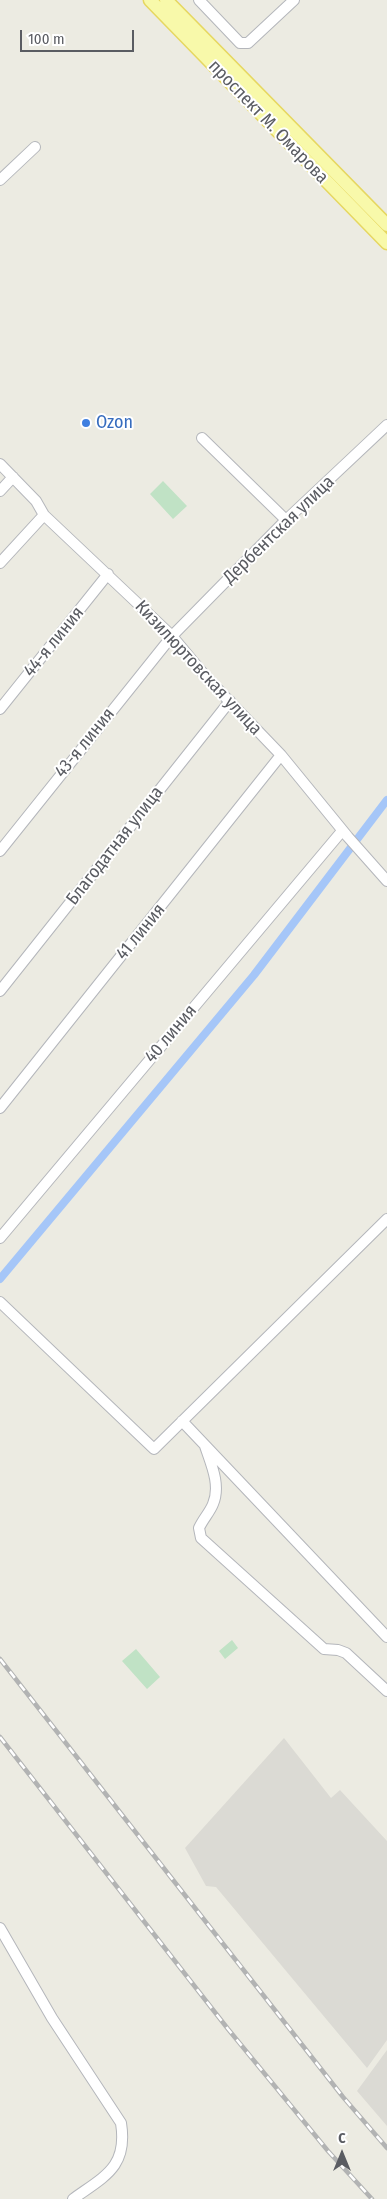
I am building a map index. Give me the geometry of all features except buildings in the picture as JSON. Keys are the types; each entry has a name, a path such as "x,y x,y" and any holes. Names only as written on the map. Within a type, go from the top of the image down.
{"main road":[{"name":"проспект М. Омарова","path":"150,0 387,244"},
{"name":"проспект М. Омарова","path":"166,0 387,225"}],"street":[{"path":"199,0 240,43 245,44 294,0"},
{"path":"0,180 35,147"},
{"name":"Дербентская улица","path":"172,636 286,520 387,425"},
{"path":"202,438 286,520"},
{"name":"Кизилюртовская улица","path":"0,464 36,502 44,515 172,636 281,756 345,834 387,881"},
{"path":"0,490 13,477"},
{"path":"0,564 44,515"},
{"name":"44-я линия","path":"0,709 108,574"},
{"name":"43-я линия","path":"0,851 172,636"},
{"name":"Благодатная улица","path":"0,991 230,701"},
{"name":"41 линия","path":"0,1108 281,756"},
{"name":"40 линия","path":"0,1238 345,834"},
{"path":"0,1302 154,1449 387,1219"},
{"path":"182,1421 387,1637"},
{"path":"205,1446 217,1494 213,1505 199,1528 201,1538 324,1649 338,1650 346,1653 387,1691"},
{"path":"0,1928 52,2018 121,2123 124,2141 119,2159 104,2177 73,2199"}],"shaded area":[{"path":"284,1738 331,1798 340,1790 387,1841 387,2040 367,2068 216,1887 206,1886 185,1848"},
{"path":"387,2050 387,2126 357,2091"}],"green space":[{"path":"163,481 187,506 173,519 150,494"},
{"path":"232,1640 238,1648 225,1659 219,1651"},
{"path":"136,1649 160,1677 147,1689 122,1661"}],"waterway":[{"path":"0,1279 254,975 387,800"}],"railway":[{"path":"0,1659 343,2097 387,2148"},
{"path":"0,1737 228,2029 328,2151 372,2199"}],"place":[{"name":"Ozon","path":"86,423"}]}
